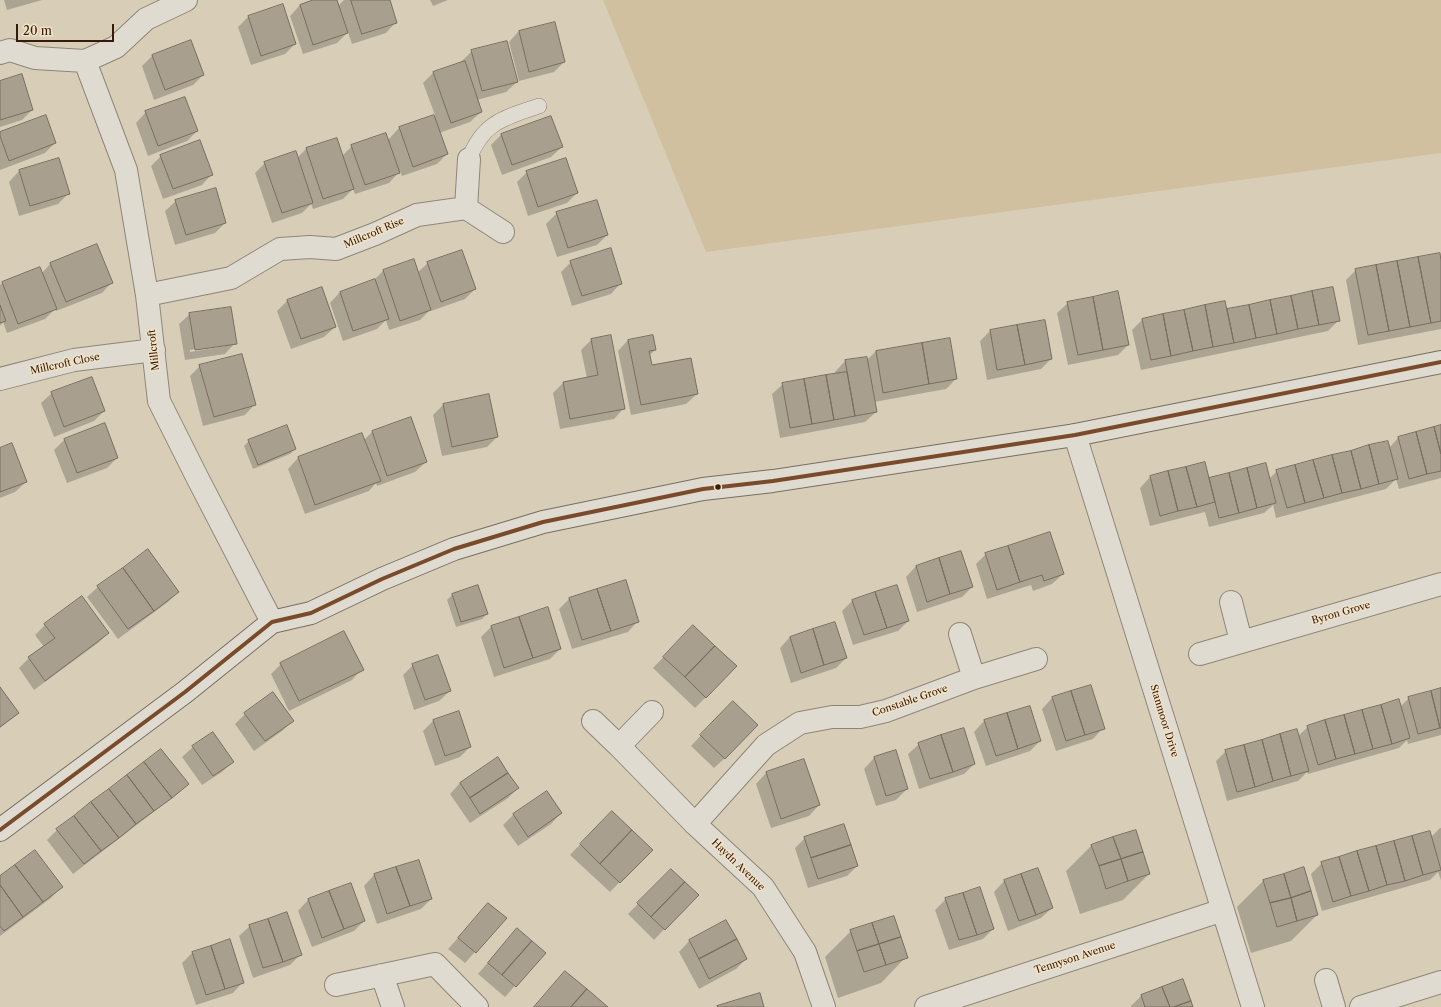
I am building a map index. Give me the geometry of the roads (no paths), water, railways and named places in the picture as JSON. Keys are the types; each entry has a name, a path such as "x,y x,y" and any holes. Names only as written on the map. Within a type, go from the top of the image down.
{"street":[{"path":"0,53 10,50 35,58 84,61 116,47 146,19 186,0"},
{"name":"Millcroft","path":"84,61 126,170 147,295 159,401 272,622"},
{"path":"469,159 466,208 503,232"},
{"name":"Millcroft Rise","path":"147,295 231,278 280,249 310,247 336,249 375,234 417,215 466,208"},
{"name":"Millcroft Close","path":"0,379 74,360 154,350"},
{"path":"0,830 185,692 272,622 311,614 382,579 454,549 543,522 703,489 773,481 1075,435 1441,362"},
{"name":"Stanmoor Drive","path":"1075,435 1253,1007"},
{"name":"Byron Grove","path":"1200,654 1441,584"},
{"path":"1231,602 1241,641"},
{"path":"960,634 974,678"},
{"name":"Constable Grove","path":"695,824 766,745 800,723 832,717 860,717 886,711 974,678 1036,660"},
{"path":"619,746 652,712"},
{"name":"Haydn Avenue","path":"593,721 695,824 763,887 805,952 824,1007"},
{"name":"Tennyson Avenue","path":"926,1007 1223,910"},
{"path":"336,985 435,964 477,1007"},
{"path":"382,975 393,1007"},
{"path":"1326,980 1334,1007"},
{"path":"1362,1007 1441,982"}],"lane":[{"path":"469,159 474,146 483,133 488,129 503,118 539,106"}]}
